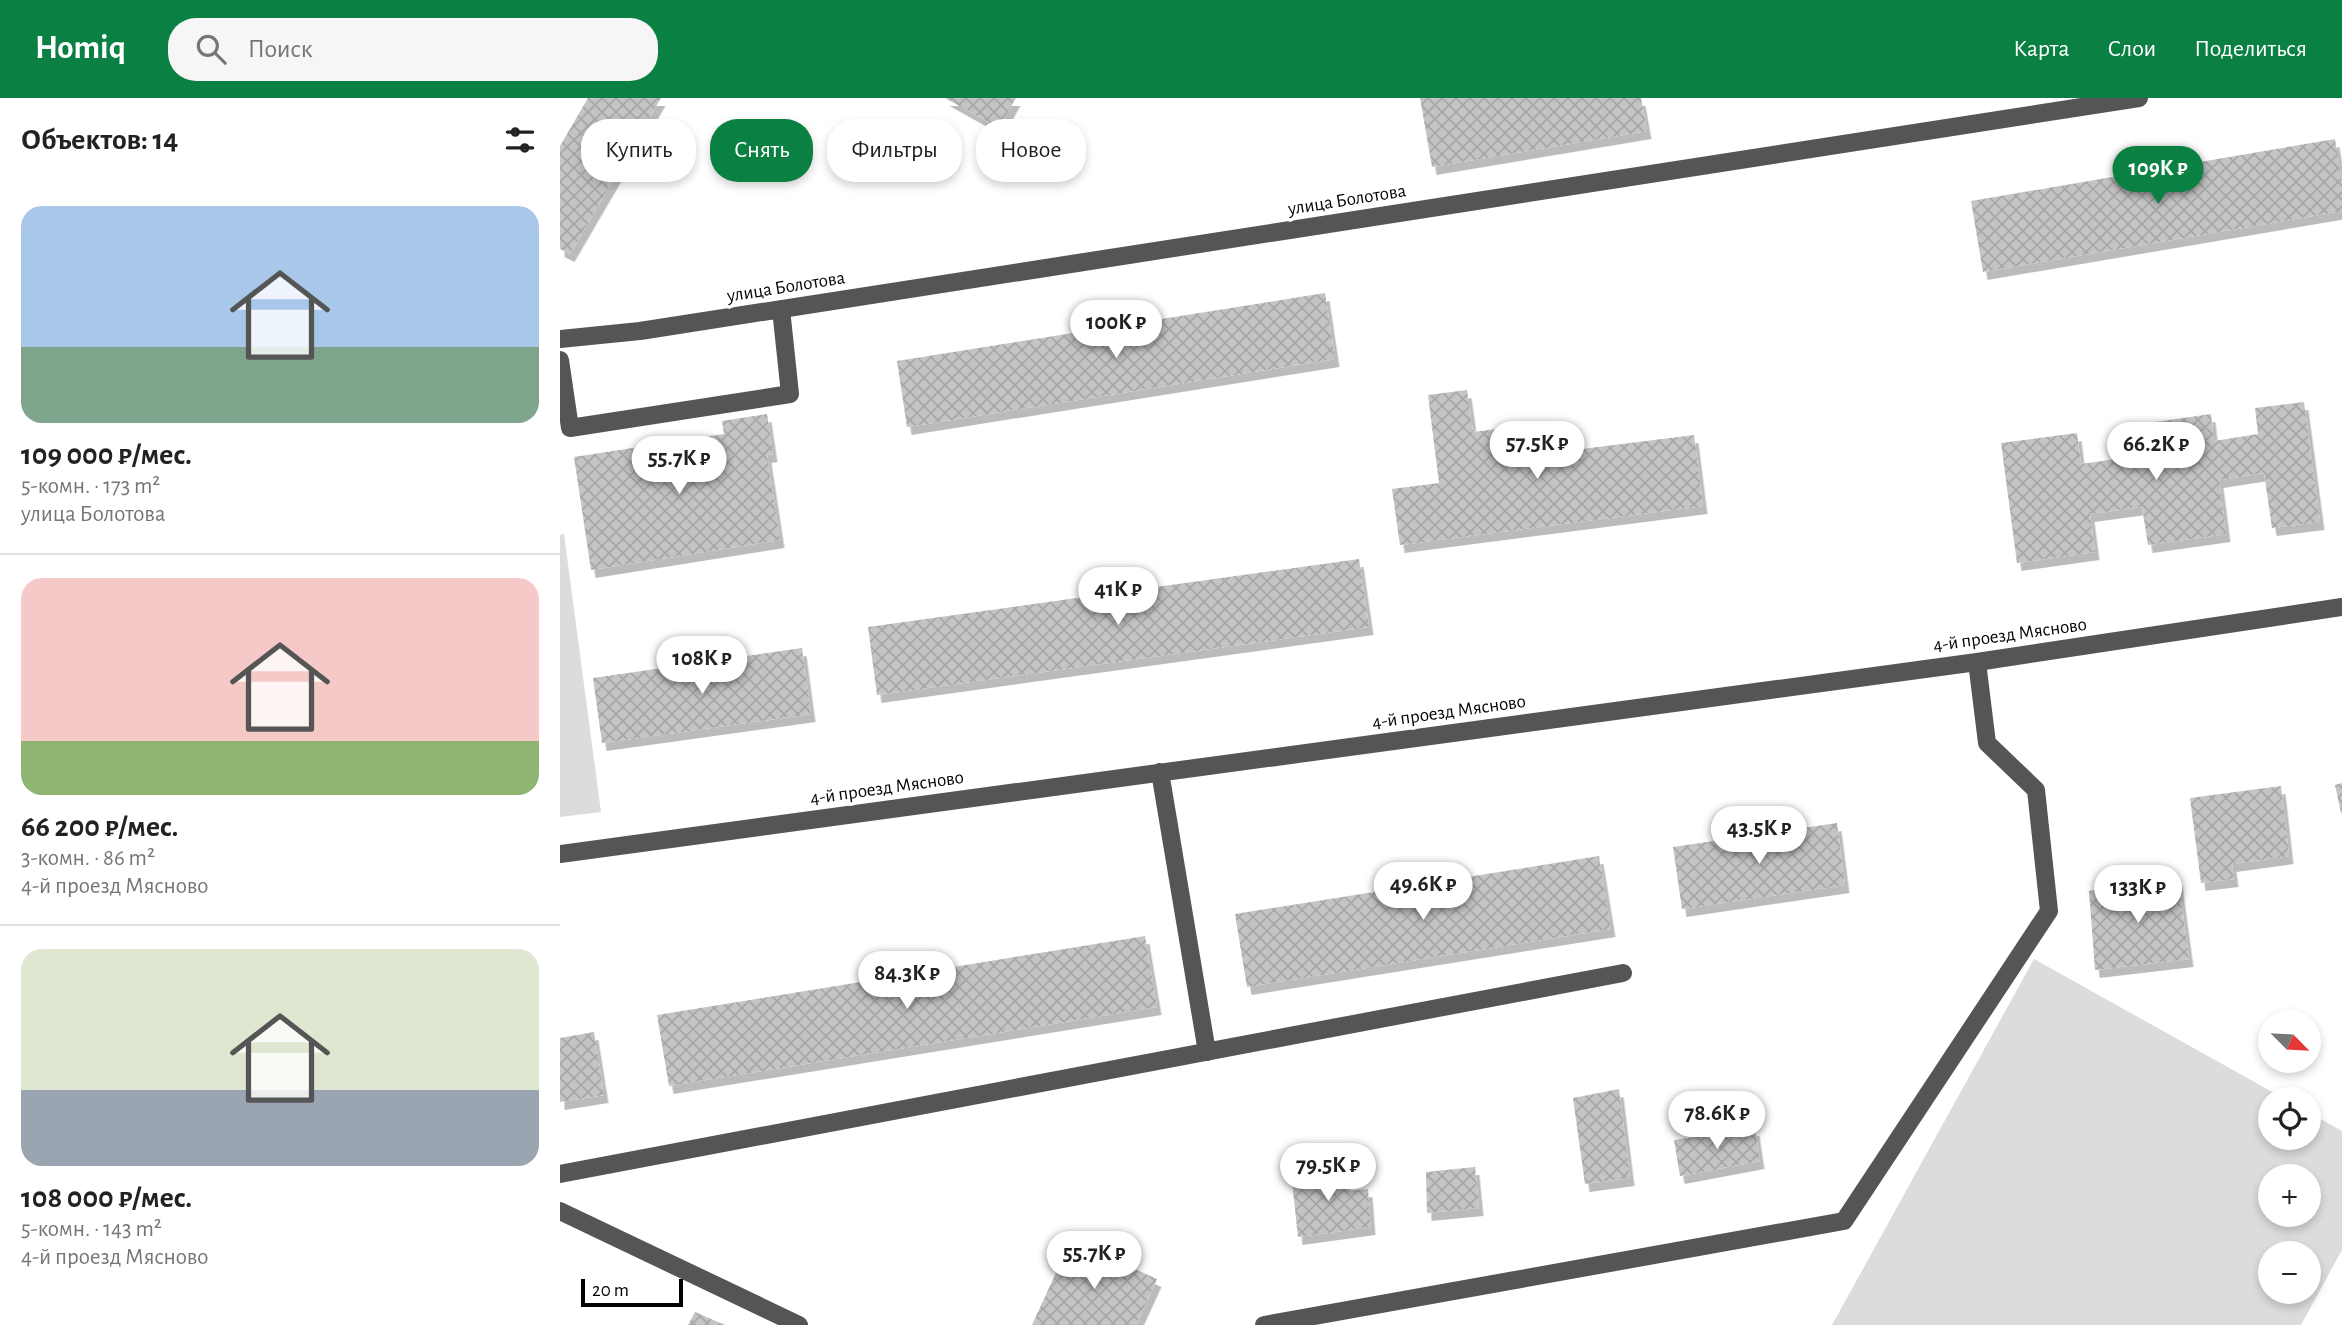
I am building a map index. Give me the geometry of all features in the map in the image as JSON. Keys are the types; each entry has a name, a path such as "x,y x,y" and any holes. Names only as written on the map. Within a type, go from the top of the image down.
{"street":[{"name":"улица Болотова","path":"560,339 640,331 2139,98"},
{"path":"560,360 570,428 790,394 781,309"},
{"name":"4-й проезд Мясново","path":"560,854 1977,662 2342,607"},
{"path":"1264,1325 1844,1221 2049,911 2036,790 1987,743 1977,662"},
{"path":"1160,772 1207,1052"},
{"path":"560,1174 1623,973"},
{"path":"560,1210 799,1325"}],"shaded area":[{"path":"564,534 601,812 560,817 560,535"},
{"path":"2034,959 2263,1087 2258,1087 2258,1150 2321,1150 2321,1119 2342,1131 2342,1250 2321,1288 2321,1241 2258,1241 2258,1304 2312,1304 2301,1325 1832,1325"}],"building":[{"path":"588,98 661,98 649,119 581,119 581,182 612,182 570,254 560,249 560,146"},
{"path":"945,98 1016,98 1004,119 983,119"},
{"path":"1420,98 1641,98 1647,131 1432,167"},
{"path":"2335,139 2342,183 2342,211 1983,272 1971,201"},
{"path":"1325,293 1335,359 907,427 897,361"},
{"path":"1467,390 1473,432 1522,426 1526,456 1694,435 1703,506 1400,545 1392,489 1439,483 1428,395"},
{"path":"2304,402 2320,522 2272,528 2264,473 2219,480 2226,534 2148,545 2142,507 2090,514 2095,552 2017,563 2001,443 2077,433 2081,464 2138,456 2134,425 2211,414 2214,441 2258,434 2255,408"},
{"path":"767,414 773,454 767,455 780,540 591,570 574,457 724,434 722,421"},
{"path":"1359,559 1369,627 877,695 868,627"},
{"path":"802,648 811,714 602,743 593,678"},
{"path":"2342,783 2342,813 2341,813 2335,785"},
{"path":"2281,786 2289,856 2232,864 2234,879 2201,883 2190,798"},
{"path":"1837,823 1845,885 1682,909 1673,847"},
{"path":"1599,856 1611,929 1247,987 1235,914"},
{"path":"2178,878 2189,959 2095,970 2089,891"},
{"path":"1145,936 1157,1007 669,1086 657,1015"},
{"path":"594,1032 604,1095 560,1102 560,1038"},
{"path":"1619,1089 1630,1178 1585,1184 1573,1098"},
{"path":"1755,1128 1760,1161 1680,1176 1674,1140"},
{"path":"1343,1166 1347,1191 1368,1189 1371,1227 1298,1237 1291,1172"},
{"path":"1475,1167 1479,1208 1427,1213 1426,1172"},
{"path":"1071,1240 1157,1279 1136,1325 1032,1325"},
{"path":"695,1312 725,1325 688,1325"}]}
